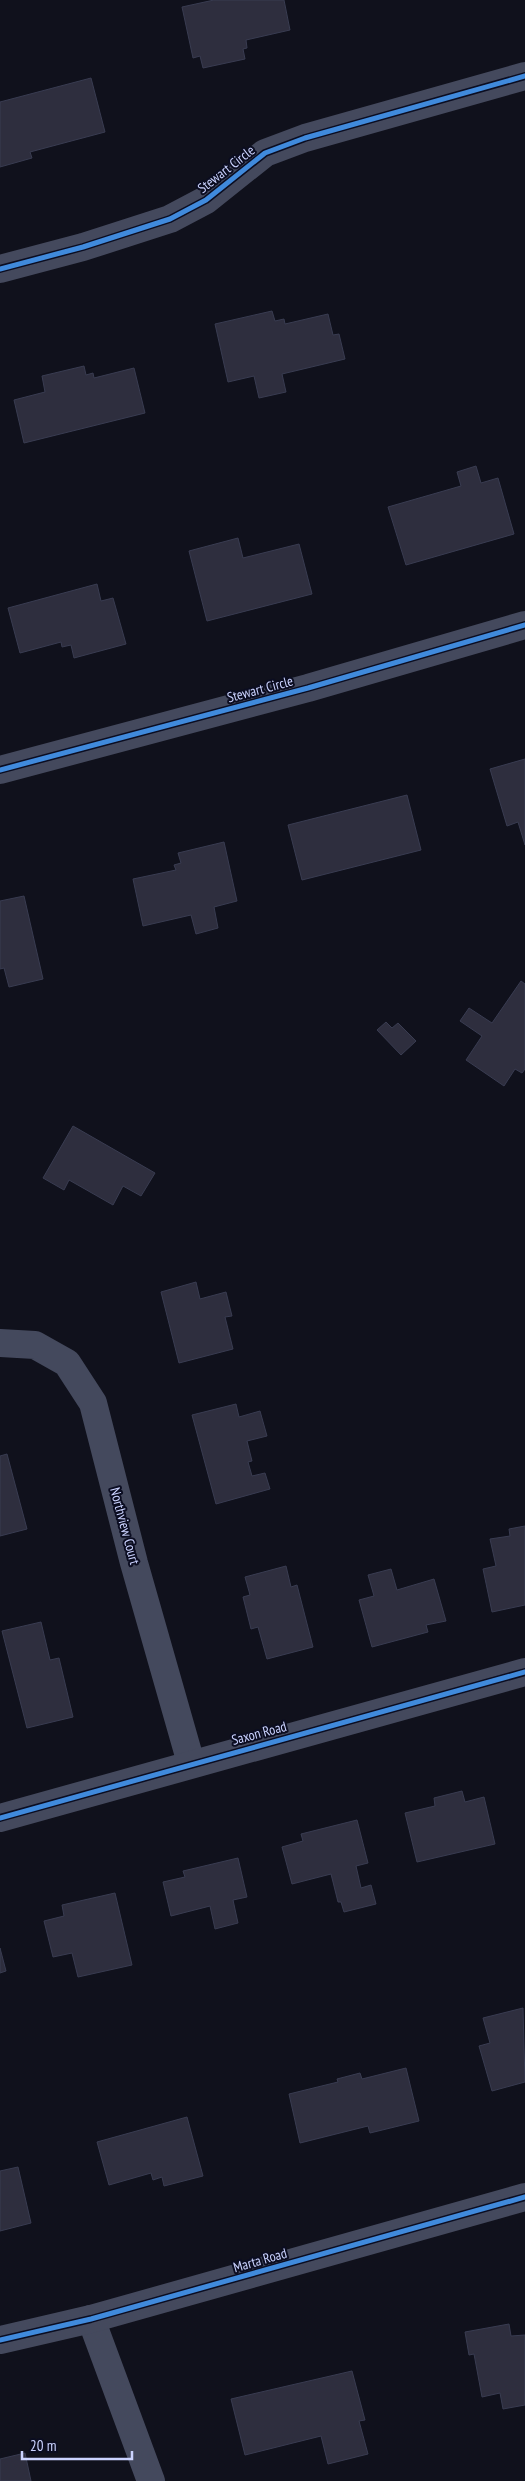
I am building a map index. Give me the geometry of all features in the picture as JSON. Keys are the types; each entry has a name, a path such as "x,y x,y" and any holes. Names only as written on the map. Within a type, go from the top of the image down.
{"street":[{"name":"Stewart Circle","path":"0,269 83,247 170,219 206,200 265,153 305,138 525,76"},
{"name":"Stewart Circle","path":"0,770 308,688 525,625"},
{"name":"Northview Court","path":"0,1343 34,1345 66,1362 93,1403 134,1564 191,1763"},
{"name":"Saxon Road","path":"0,1818 191,1763 525,1672"},
{"name":"Marta Road","path":"0,2340 91,2319 525,2197"},
{"path":"91,2319 152,2481"}],"building":[{"path":"214,0 284,0 290,30 246,40 247,48 243,49 245,59 203,68 200,56 193,58 182,7"},
{"path":"91,78 105,132 30,152 32,158 0,167 0,102"},
{"path":"272,311 275,321 284,319 285,324 328,314 333,335 339,334 345,359 282,374 286,392 259,398 254,376 228,382 215,324"},
{"path":"84,366 86,375 93,373 94,378 134,368 145,413 24,443 14,400 45,392 42,376"},
{"path":"476,466 481,483 498,478 514,534 406,565 388,507 461,486 457,472"},
{"path":"238,538 243,558 299,544 312,594 207,621 189,551"},
{"path":"97,584 101,601 113,598 126,644 74,658 71,645 62,647 61,642 20,653 8,608"},
{"path":"525,759 525,845 518,822 507,826 490,769"},
{"path":"407,795 421,850 302,880 288,825"},
{"path":"224,842 237,901 214,907 218,928 196,934 191,915 143,926 133,879 176,870 174,865 181,863 178,853"},
{"path":"24,896 43,979 9,987 4,968 0,969 0,901"},
{"path":"521,981 525,984 525,1069 522,1073 515,1069 504,1086 466,1060 482,1036 460,1021 469,1008 492,1023"},
{"path":"386,1022 392,1028 398,1023 416,1041 401,1055 377,1030"},
{"path":"73,1126 155,1173 141,1196 123,1186 113,1205 69,1180 64,1190 43,1178"},
{"path":"196,1282 200,1299 226,1292 232,1316 225,1317 233,1349 179,1363 161,1292"},
{"path":"236,1404 239,1417 260,1411 267,1436 247,1441 252,1461 248,1462 252,1476 265,1473 270,1489 216,1504 192,1415"},
{"path":"7,1454 27,1529 0,1536 0,1456"},
{"path":"525,1526 525,1605 492,1612 483,1569 496,1566 490,1539 510,1536 509,1529"},
{"path":"286,1566 291,1587 297,1585 313,1647 267,1659 258,1627 251,1629 243,1597 250,1595 245,1577"},
{"path":"391,1569 397,1590 434,1579 446,1621 426,1625 428,1632 372,1647 359,1600 374,1596 368,1575"},
{"path":"41,1622 50,1660 59,1658 73,1717 27,1728 2,1631"},
{"path":"462,1791 465,1802 484,1797 495,1844 417,1862 405,1813 435,1806 434,1798"},
{"path":"357,1820 368,1863 356,1866 361,1888 371,1885 376,1904 344,1912 341,1902 338,1902 331,1874 292,1884 282,1847 303,1841 301,1834"},
{"path":"238,1858 247,1897 233,1900 238,1923 215,1929 210,1906 171,1916 163,1882 185,1877 183,1871"},
{"path":"115,1893 132,1965 78,1977 72,1953 53,1957 44,1921 64,1916 62,1905"},
{"path":"0,1948 6,1971 0,1973"},
{"path":"523,2008 525,2082 492,2091 479,2046 490,2043 483,2018"},
{"path":"406,2068 419,2121 370,2133 368,2126 300,2143 289,2094 338,2082 337,2079 360,2073 362,2079"},
{"path":"187,2117 203,2176 164,2186 162,2177 153,2180 151,2173 109,2185 97,2142"},
{"path":"18,2167 31,2223 0,2231 0,2171"},
{"path":"509,2324 511,2336 525,2335 525,2405 503,2409 500,2393 482,2397 474,2354 469,2355 465,2332"},
{"path":"352,2371 365,2420 359,2421 368,2454 328,2464 321,2436 245,2455 231,2399"},
{"path":"25,2453 31,2481 0,2481 0,2459"}],"cycle path":[{"path":"0,269 83,247 170,219 206,200 265,153 305,138 525,76"},
{"path":"0,770 308,688 525,625"},
{"path":"0,1818 525,1672"},
{"path":"0,2340 91,2319 525,2197"}]}
